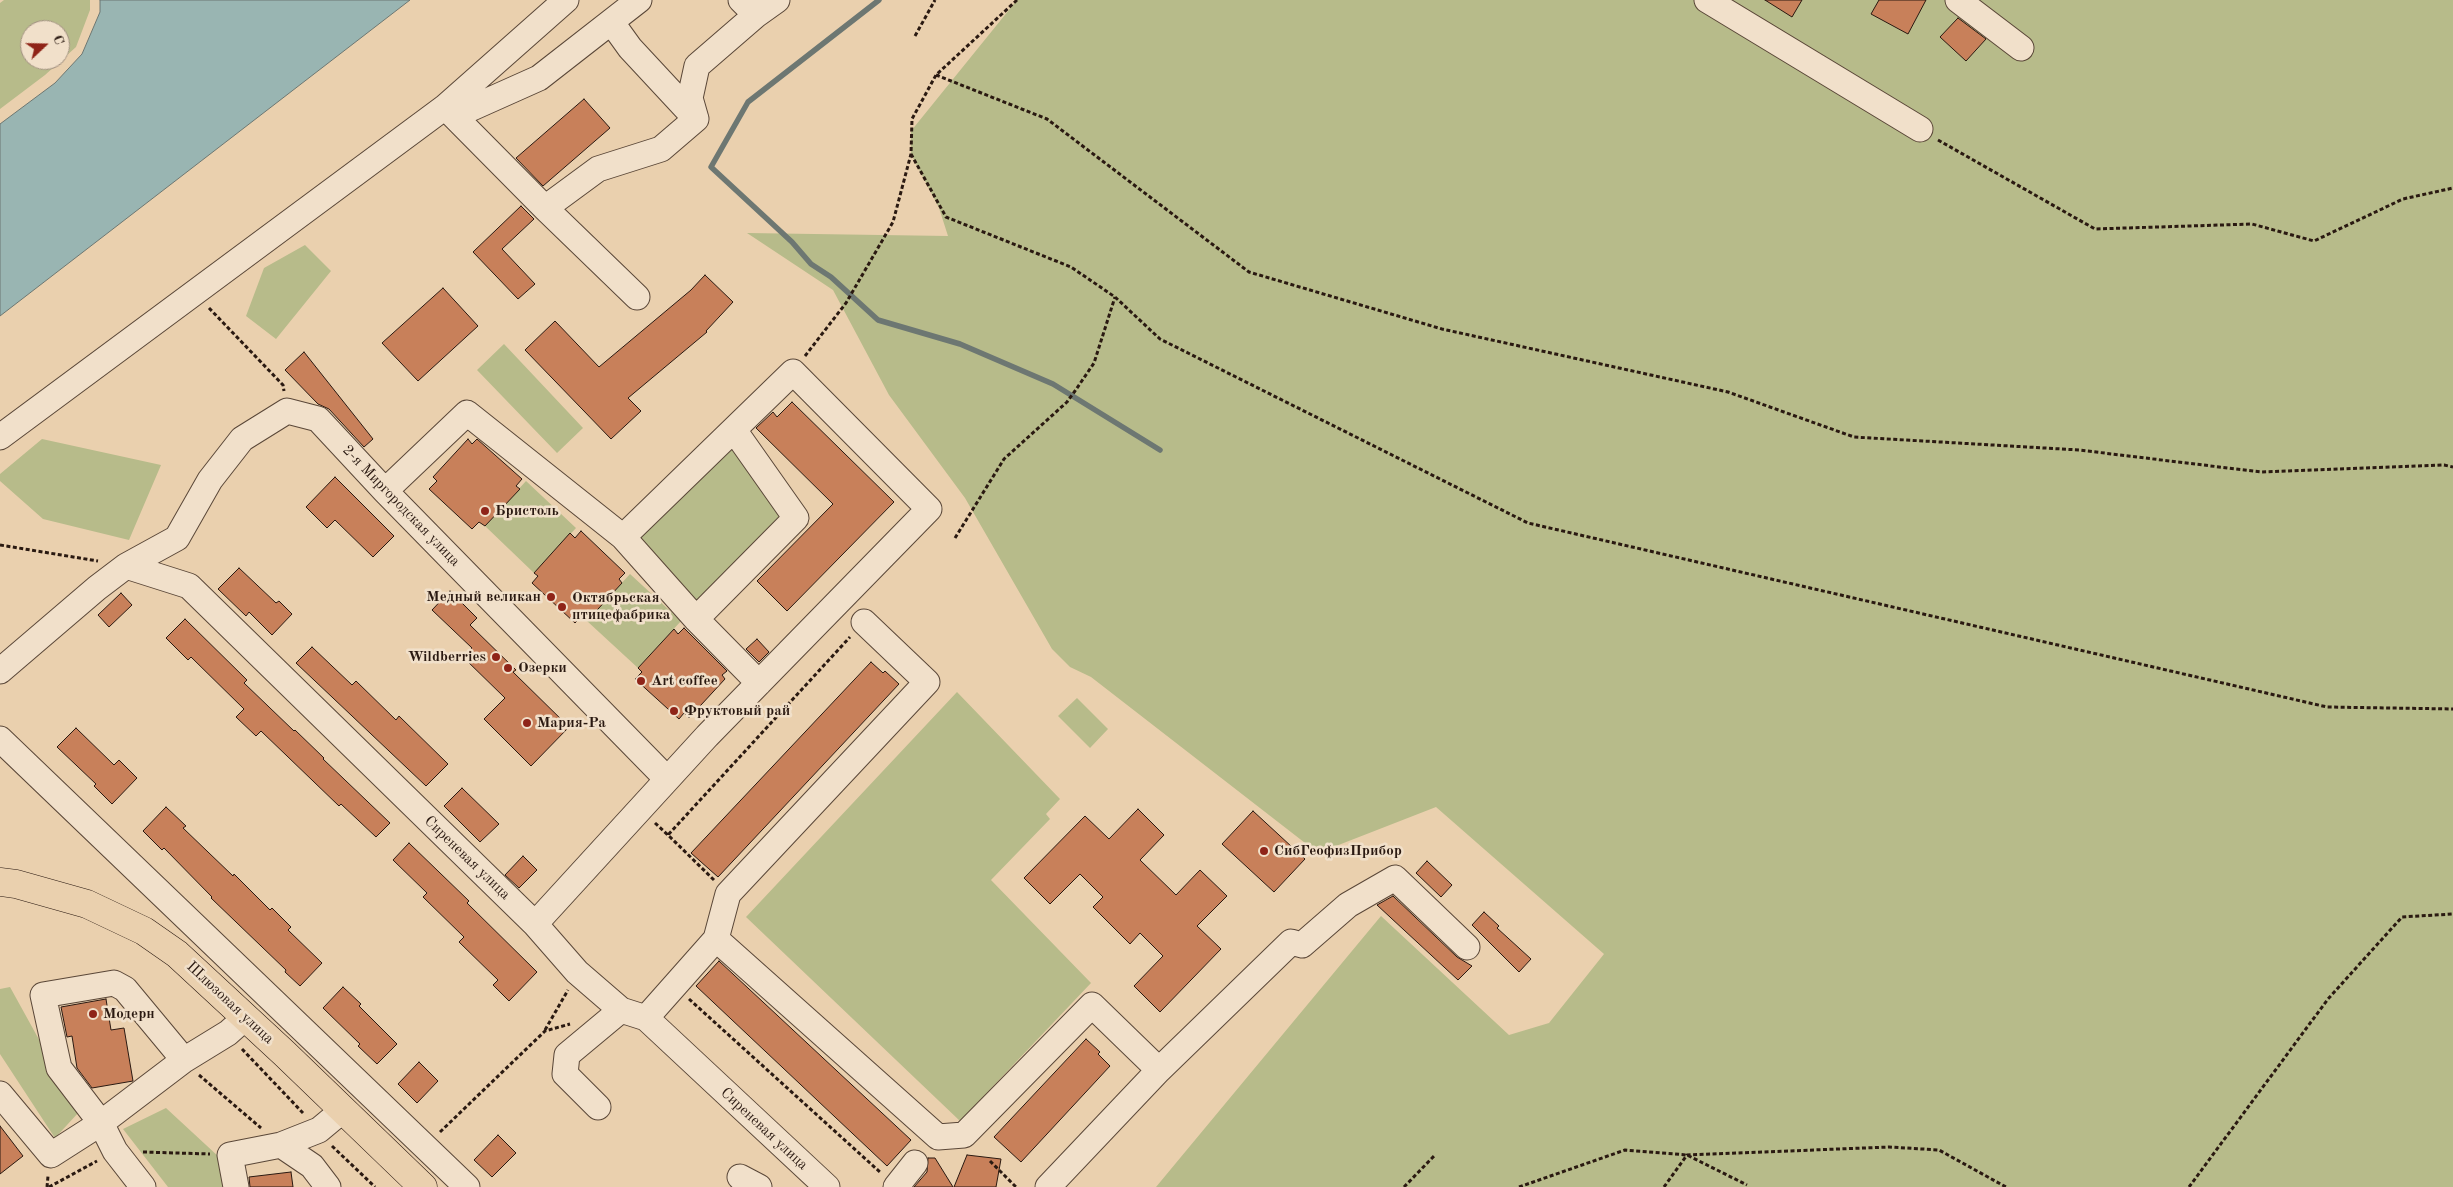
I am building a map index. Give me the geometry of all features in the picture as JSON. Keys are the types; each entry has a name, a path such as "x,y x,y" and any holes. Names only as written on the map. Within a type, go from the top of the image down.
{"main road":[{"name":"Шлюзовая улица","path":"0,882 16,884 87,904 144,931 177,954 237,1025 343,1110 423,1187"}],"street":[{"path":"0,437 194,293 450,112 566,0"},
{"path":"450,112 539,78 612,23 639,0"},
{"path":"696,119 690,98 697,66 749,7 777,0"},
{"path":"1707,0 1920,129"},
{"path":"1958,0 2021,48"},
{"path":"612,23 630,48 696,119"},
{"path":"450,112 545,208 638,297"},
{"path":"545,208 598,169 662,149 696,119"},
{"path":"535,924 667,779 929,509 792,372 623,537"},
{"path":"0,670 126,566 177,538 210,480 242,439 287,411"},
{"name":"2-я Миргородская улица","path":"287,411 318,419 385,491 667,779"},
{"path":"385,491 467,413 623,537 696,619 759,683"},
{"path":"696,619 796,518 734,430"},
{"name":"Сиреневая улица","path":"126,566 189,586 535,924 577,972 621,1010 646,1018 827,1187"},
{"path":"646,1018 716,938 728,894 927,682 864,622"},
{"path":"0,739 467,1187"},
{"path":"1048,1187 1159,1070 1291,942 1302,945 1348,905 1395,878 1467,947"},
{"path":"716,938 925,1152"},
{"path":"143,1187 115,1151 101,1123 59,1068 44,995 114,983 125,989 184,1060"},
{"path":"896,1187 925,1152 964,1135 1092,1006 1159,1070"},
{"path":"598,1107 565,1074 567,1055 621,1010"},
{"path":"0,1094 51,1156 101,1123 184,1060 237,1025"},
{"path":"236,1187 230,1155 281,1145 319,1130 343,1110"},
{"path":"281,1145 312,1166 328,1187"}],"path":[{"path":"915,36 934,0"},
{"path":"792,372 846,304 893,222 911,154 912,119 936,75 1017,0"},
{"path":"936,75 1047,119 1249,272 1442,329 1728,392 1854,437 2079,450 2262,472 2444,465 2453,467"},
{"path":"1920,129 2095,229 2252,224 2314,241 2403,199 2453,188"},
{"path":"911,154 946,217 1071,267 1116,297 1160,339 1528,522 2327,707 2453,709"},
{"path":"194,293 283,385 287,411"},
{"path":"955,538 1004,458 1067,402 1076,391 1094,363 1116,297"},
{"path":"0,546 126,566"},
{"path":"728,894 668,835 864,622"},
{"path":"2189,1187 2328,999 2402,917 2453,914"},
{"path":"425,1146 545,1031 577,972"},
{"path":"674,986 896,1187"},
{"path":"545,1031 573,1023"},
{"path":"237,1025 333,1147 375,1187"},
{"path":"184,1060 281,1145"},
{"path":"1519,1187 1625,1150 1687,1155 1889,1147 1938,1150 2006,1187"},
{"path":"1404,1187 1436,1155"},
{"path":"1687,1155 1747,1185"},
{"path":"1664,1187 1687,1155"},
{"path":"990,1161 1016,1187"}],"green space":[{"path":"4,0 90,0 90,10 76,47 70,52 70,20 20,20 20,70 51,70 0,109 0,3"},
{"path":"1017,0 2453,0 2453,1187 1156,1187 1381,916 1509,1035 1549,1023 1604,954 1436,807 1318,853 1091,677 1070,667 1052,649 965,498 889,395 833,290 747,233 948,236 939,208 911,154 911,131"},
{"path":"305,245 331,271 276,339 246,316 264,268"},
{"path":"504,344 583,428 557,453 477,370"},
{"path":"734,430 796,518 696,619 623,537"},
{"path":"42,439 161,465 129,540 43,519 0,481 0,474"},
{"path":"526,481 576,528 534,573 485,526"},
{"path":"630,574 681,621 638,668 587,621"},
{"path":"957,692 1060,799 1046,814 1050,819 991,880 1091,983 960,1121 746,917"},
{"path":"1077,698 1108,729 1090,748 1058,716"},
{"path":"10,987 79,1112 55,1138 0,1054 0,989"},
{"path":"166,1108 219,1157 225,1187 168,1187 123,1129"}],"water":[{"path":"100,0 410,0 0,316 0,124 55,83 67,70 70,70 70,67 82,54 100,12"}],"building":[{"path":"1765,0 1802,0 1792,17"},
{"path":"1879,0 1926,0 1908,34 1871,14"},
{"path":"1958,18 1986,39 1966,61 1940,37"},
{"path":"584,99 610,128 543,186 516,158"},
{"path":"521,206 534,219 502,249 535,284 518,299 473,252"},
{"path":"705,275 733,302 707,332 628,398 641,411 611,439 525,350 555,321 599,367 691,290"},
{"path":"443,288 478,326 418,381 382,343"},
{"path":"304,352 373,439 364,447 329,409 318,404 285,370"},
{"path":"792,402 894,502 787,611 757,581 833,504 756,428 773,412 777,417"},
{"path":"468,439 472,444 477,439 522,479 516,486 520,489 485,526 479,522 472,529 429,489 437,481 433,477"},
{"path":"335,477 394,536 373,557 335,520 327,528 306,507"},
{"path":"581,531 625,573 619,579 622,583 587,621 582,616 575,623 532,583 538,576 534,573 570,533 575,538"},
{"path":"239,568 276,603 279,601 292,614 272,635 249,612 246,616 218,589"},
{"path":"450,591 477,618 470,625 516,670 513,672 569,727 531,766 484,719 505,698 463,657 472,648 432,610"},
{"path":"121,593 132,605 109,627 98,615"},
{"path":"185,619 247,680 244,683 390,823 376,837 341,804 339,806 261,731 256,736 236,717 244,709 191,657 188,660 166,638"},
{"path":"684,628 727,671 722,675 725,679 689,718 684,713 679,719 635,679 642,672 638,668 674,629 678,634"},
{"path":"757,639 769,652 759,662 746,649"},
{"path":"312,647 352,685 356,681 396,720 399,716 448,764 426,786 296,663"},
{"path":"871,662 883,673 885,671 899,684 718,877 691,853"},
{"path":"76,728 114,765 119,760 137,778 112,804 94,786 96,784 57,747"},
{"path":"462,788 499,824 480,842 444,806"},
{"path":"166,807 186,826 183,828 233,876 234,874 270,910 272,908 291,927 288,930 322,963 300,986 285,972 286,970 211,898 164,848 162,850 143,831"},
{"path":"1138,809 1164,835 1140,860 1176,895 1200,870 1227,896 1197,926 1221,949 1160,1012 1134,986 1163,956 1140,933 1130,944 1093,907 1103,897 1080,874 1050,904 1024,878 1085,816 1109,839"},
{"name":"СибГеофизПрибор","path":"1253,811 1305,859 1274,892 1222,844"},
{"path":"409,843 469,901 467,903 537,972 509,1001 493,985 498,980 459,942 464,937 423,897 427,893 393,860"},
{"path":"523,856 537,870 519,888 505,875"},
{"path":"1427,861 1452,885 1441,897 1416,873"},
{"path":"1393,896 1457,957 1472,966 1458,980 1377,905"},
{"path":"1484,912 1499,926 1497,928 1531,959 1519,972 1472,925"},
{"path":"719,961 911,1140 887,1166 696,986"},
{"path":"343,987 397,1044 377,1064 358,1046 360,1044 323,1008"},
{"path":"106,999 111,1030 124,1028 133,1081 92,1088 77,1068 72,1036 67,1037 61,1007"},
{"path":"1086,1039 1100,1052 1098,1054 1110,1066 1021,1162 994,1137"},
{"path":"419,1062 438,1081 417,1103 398,1084"},
{"path":"0,1126 23,1156 0,1174"},
{"path":"498,1135 516,1153 492,1177 474,1160"},
{"path":"967,1155 1001,1159 996,1187 954,1187"},
{"path":"928,1158 935,1158 953,1187 914,1187 927,1172"},
{"path":"291,1172 293,1187 250,1187 249,1177"}],"waterway":[{"path":"879,0 748,102 711,167 792,242 811,264 831,277 878,320 960,344 1053,384 1160,450"}],"place":[{"name":"Бристоль","path":"485,511"},
{"name":"Медный великан","path":"551,597"},
{"name":"Октябрьская птицефабрика","path":"562,607"},
{"name":"Wildberries","path":"496,657"},
{"name":"Озерки","path":"508,668"},
{"name":"Art coffee","path":"641,681"},
{"name":"Фруктовый рай","path":"674,711"},
{"name":"Мария-Ра","path":"527,723"},
{"name":"СибГеофизПрибор","path":"1264,851"},
{"name":"Модерн","path":"93,1014"}]}
